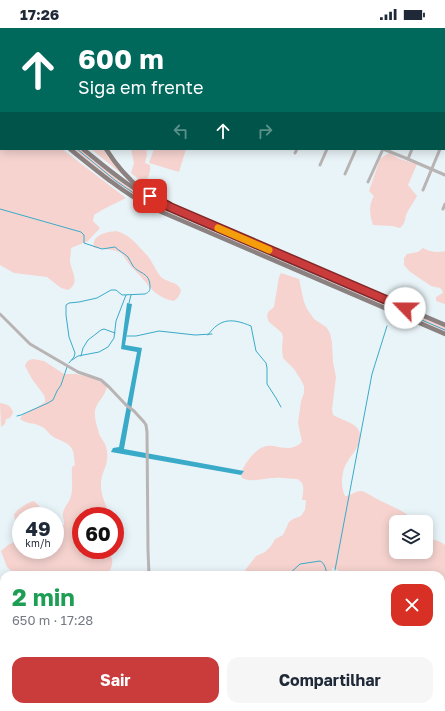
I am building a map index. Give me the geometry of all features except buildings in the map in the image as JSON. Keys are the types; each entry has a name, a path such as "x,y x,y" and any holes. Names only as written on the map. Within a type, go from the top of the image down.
{"main road":[{"path":"71,150 119,188 150,207 445,334"},
{"path":"84,150 131,187 150,198 445,325"},
{"path":"107,150 118,167 133,183 150,196 170,207"}],"street":[{"path":"320,165 327,150"},
{"path":"344,174 356,150"},
{"path":"368,182 383,150"},
{"path":"386,150 445,175"},
{"path":"408,159 412,150"},
{"path":"423,190 440,150"},
{"path":"442,209 445,204"},
{"path":"0,314 30,344 78,372 98,378 134,411 146,426 148,432 149,571"}],"shaded area":[{"path":"0,150 63,150 126,198 94,215 93,221 100,228 88,241 71,248 70,261 75,280 72,287 68,290 61,288 47,277 14,273 0,265"},
{"path":"74,150 81,150 116,178 138,193 324,275 322,280 151,206 120,187"},
{"path":"92,150 104,150 123,175"},
{"path":"131,150 146,150 147,155 145,163 150,165 150,168 145,184 131,173 134,163"},
{"path":"154,150 186,150 179,172 149,163"},
{"path":"389,153 400,159 417,164 408,185 417,196 407,213 404,224 400,228 373,225 370,214 370,207 374,196 369,191 380,159"},
{"path":"116,231 128,236 137,244 148,257 161,277 179,287 181,292 174,301 159,296 119,252 94,248 97,237 104,233"},
{"path":"423,248 434,252 445,251 445,304 436,301 436,297 443,293 440,288 431,286 409,271 404,265 404,258 407,254 418,252"},
{"path":"281,273 299,279 307,309 314,319 326,327 330,333 336,377 332,409 333,415 353,424 359,431 360,436 358,446 347,461 342,478 342,486 345,496 362,491 408,515 389,515 389,559 433,559 433,540 445,545 445,571 338,571 332,568 332,571 245,571 256,556 265,552 275,539 283,535 289,522 301,516 305,510 306,500 302,500 303,485 297,479 270,478 250,480 242,478 241,475 248,460 258,450 266,446 288,448 297,446 302,442 298,423 304,386 294,369 283,358 282,333 269,322 267,317 268,312 274,307"},
{"path":"326,276 445,327 445,332 324,280"},
{"path":"33,359 44,361 64,374 76,374 93,378 107,386 105,393 97,405 95,414 96,424 100,436 105,444 107,453 107,459 101,481 101,490 106,507 72,507 72,559 112,559 110,571 11,571 7,567 1,551 12,543 12,559 64,559 64,509 70,499 72,491 72,467 75,465 71,447 65,442 53,437 42,427 20,419 25,413 45,402 44,395 32,379 25,366 28,361"},
{"path":"0,403 9,406 13,413 10,418 6,419 5,424 1,427"},
{"path":"34,501 40,507 21,507"}],"water":[{"path":"127,303 132,304 125,345 142,348 124,449 244,471 241,475 111,452 113,448 119,447 137,352 121,349"}],"waterway":[{"path":"78,150 116,181 138,196 175,214 321,277"},
{"path":"0,209 81,232 84,235 84,243 102,249 115,247 128,257 135,269 146,276 150,282 150,290 145,294 122,295 116,290 111,290 97,298 69,303 66,305 69,337 75,353 74,357 69,363"},
{"path":"326,279 445,330"},
{"path":"72,360 78,356 99,352 108,347 114,338 116,321 126,295"},
{"path":"129,303 131,295"},
{"path":"208,335 217,325 227,321 244,323 251,326 256,351 266,363 267,384 281,407"},
{"path":"335,570 372,374 387,326"},
{"path":"81,356 83,348 88,340 101,330 104,329 115,333"},
{"path":"127,336 136,336 159,331 195,335 212,334"},
{"path":"17,416 53,400 61,385 67,367"},
{"path":"292,571 300,564 320,561 324,565 326,571"}],"slow traffic":[{"path":"218,228 269,250"}],"route":[{"path":"150,196 163,204 405,308"}]}
